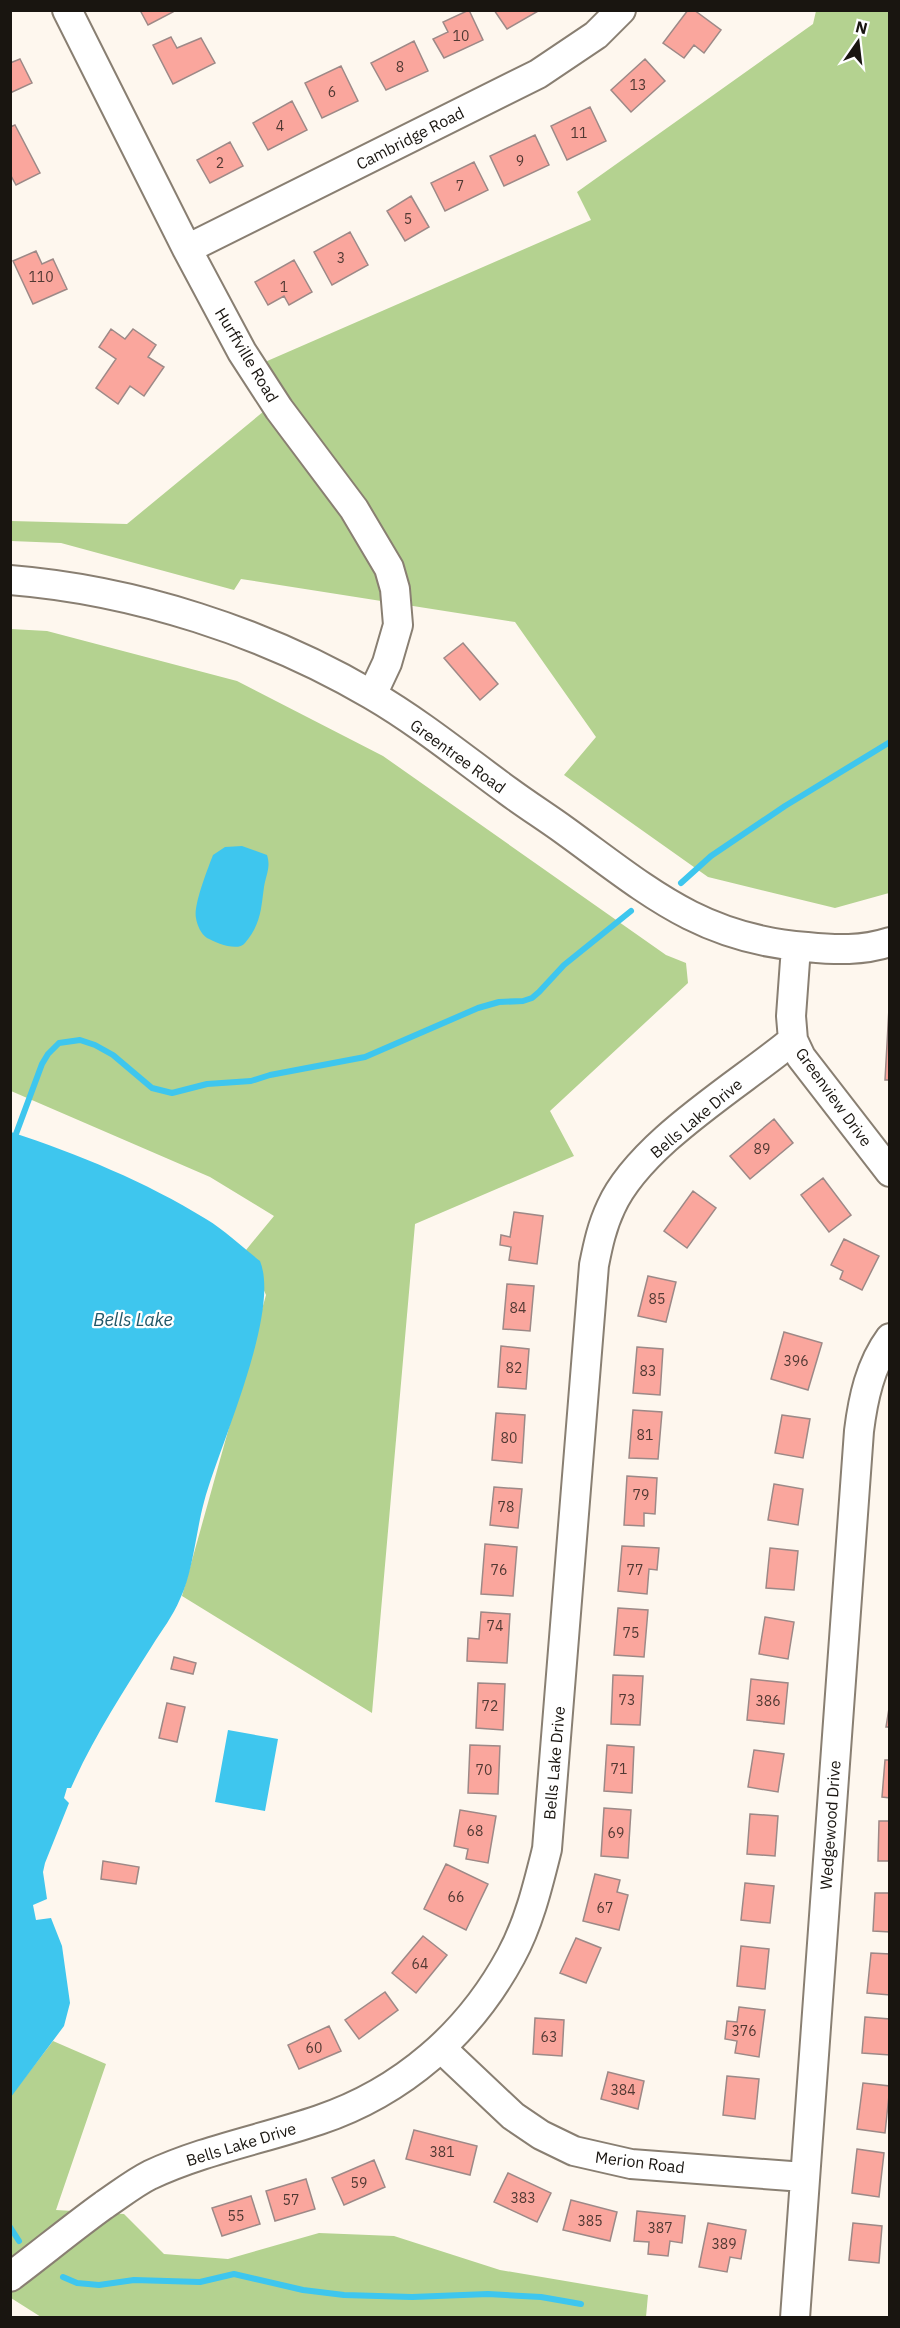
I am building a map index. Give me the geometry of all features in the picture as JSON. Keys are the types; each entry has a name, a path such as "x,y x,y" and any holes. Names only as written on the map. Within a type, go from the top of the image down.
{"street":[{"name":"Hurffville Road","path":"67,10 187,249 260,381 354,509 389,568 395,589 398,626 387,663 372,695"},
{"name":"Cambridge Road","path":"187,249 538,74 596,35 621,10"},
{"name":"Greentree Road","path":"10,580 83,589 173,611 268,645 372,695 667,903 727,933 760,941 849,950 874,947 890,942"},
{"name":"Greenview Drive","path":"796,946 791,1016 793,1040 801,1057 890,1172"},
{"name":"Bells Lake Drive","path":"10,2277 91,2214 147,2176 192,2159 354,2107 399,2081 442,2049 474,2011 511,1956 530,1910 547,1849 593,1277 601,1233 611,1206 623,1188 666,1139 793,1040"},
{"name":"Wedgewood Drive","path":"795,2318 859,1431 874,1365 890,1338"},
{"name":"Merion Road","path":"442,2049 513,2116 542,2135 574,2151 632,2164 804,2177"}],"green space":[{"path":"816,11 889,11 889,893 835,908 708,877 564,775 596,737 515,622 241,579 234,590 61,543 11,541 11,521 127,524 269,407 249,369 591,220 577,192 813,24"},
{"path":"11,629 47,631 237,681 383,756 666,955 686,963 688,983 550,1111 574,1156 415,1224 372,1713 182,1596 266,1295 246,1250 274,1216 210,1177 11,1091"},
{"path":"53,2041 106,2064 56,2210 124,2214 164,2254 228,2259 319,2233 394,2236 500,2270 648,2295 646,2317 41,2317 11,2298 10,2097"}],"water":[{"path":"242,846 267,855 268,867 259,916 254,929 242,946 232,947 207,938 198,926 196,912 201,887 213,855 225,847"},
{"name":"Bells Lake","path":"11,1132 111,1170 160,1193 206,1219 260,1261 264,1284 262,1313 246,1380 204,1502 184,1588 171,1617 99,1733 71,1788 67,1788 64,1798 69,1803 43,1872 47,1899 33,1905 36,1920 51,1918 62,1946 70,2003 64,2026 11,2097"},
{"path":"228,1730 278,1739 265,1811 215,1802"}],"building":[{"path":"140,10 172,10 173,12 148,25"},
{"path":"469,10 483,40 444,58 433,39 448,32 443,22"},
{"path":"494,10 540,10 507,29"},
{"path":"688,10 694,10 721,30 704,53 694,45 684,58 663,43"},
{"path":"171,37 177,48 201,38 215,63 173,84 153,45"},
{"path":"414,41 428,71 386,90 371,63"},
{"path":"20,59 32,83 10,93 10,63"},
{"path":"645,59 665,81 631,112 611,90"},
{"path":"341,66 358,101 322,118 305,83"},
{"path":"292,101 307,130 268,150 253,123"},
{"path":"590,107 606,141 567,160 551,126"},
{"path":"15,125 40,173 16,185 10,174 10,127"},
{"path":"535,135 549,165 504,186 490,156"},
{"path":"230,142 243,166 210,183 197,160"},
{"path":"474,162 488,190 445,211 431,183"},
{"path":"411,196 429,227 405,241 387,211"},
{"path":"350,232 368,265 332,285 314,252"},
{"path":"36,251 42,264 53,259 67,289 33,304 13,261"},
{"path":"294,260 312,292 289,305 284,296 268,305 255,282"},
{"path":"111,329 125,339 133,329 156,345 148,357 164,367 144,396 130,386 118,404 96,388 116,359 99,347"},
{"path":"463,643 498,684 480,700 444,658"},
{"path":"889,1008 890,1080 885,1080"},
{"path":"774,1119 793,1143 750,1179 730,1156"},
{"path":"823,1178 851,1215 829,1232 801,1195"},
{"path":"693,1191 716,1208 687,1248 664,1231"},
{"path":"514,1212 543,1216 537,1264 509,1260 511,1247 500,1245 501,1235 510,1237"},
{"path":"844,1239 879,1256 862,1290 840,1279 843,1271 831,1265"},
{"path":"648,1276 676,1282 666,1322 638,1316"},
{"path":"507,1284 534,1286 530,1331 503,1329"},
{"path":"784,1332 822,1343 808,1390 771,1379"},
{"path":"501,1346 529,1349 526,1389 498,1387"},
{"path":"637,1347 663,1349 660,1395 633,1393"},
{"path":"633,1410 662,1412 658,1459 629,1458"},
{"path":"496,1413 525,1415 522,1463 492,1460"},
{"path":"782,1415 810,1419 803,1458 775,1453"},
{"path":"627,1476 657,1478 655,1514 644,1513 644,1526 624,1525"},
{"path":"774,1484 803,1489 798,1525 768,1520"},
{"path":"494,1487 522,1489 518,1528 490,1525"},
{"path":"485,1544 517,1547 513,1596 481,1594"},
{"path":"622,1546 659,1548 657,1570 649,1569 647,1594 618,1591"},
{"path":"770,1548 798,1551 794,1590 766,1588"},
{"path":"618,1608 648,1610 644,1657 614,1655"},
{"path":"481,1612 510,1614 507,1663 467,1661 468,1638 479,1639"},
{"path":"765,1617 794,1622 788,1659 759,1654"},
{"path":"174,1657 196,1663 193,1674 171,1669"},
{"path":"613,1675 643,1676 640,1725 611,1724"},
{"path":"751,1679 788,1683 784,1724 747,1720"},
{"path":"478,1683 505,1684 503,1730 476,1728"},
{"path":"890,1702 890,1727 886,1727"},
{"path":"167,1703 185,1707 177,1742 159,1738"},
{"path":"470,1745 500,1746 498,1794 468,1793"},
{"path":"607,1745 634,1747 632,1793 604,1791"},
{"path":"754,1750 784,1754 778,1792 748,1787"},
{"path":"885,1760 890,1760 890,1798 882,1797"},
{"path":"604,1808 631,1810 628,1858 601,1856"},
{"path":"460,1810 496,1816 488,1863 466,1859 468,1849 454,1846"},
{"path":"750,1814 778,1816 775,1856 747,1854"},
{"path":"879,1821 890,1821 890,1861 878,1861"},
{"path":"103,1861 139,1867 136,1884 101,1879"},
{"path":"446,1864 488,1884 466,1930 424,1909"},
{"path":"595,1874 620,1880 617,1892 628,1895 619,1930 583,1921"},
{"path":"745,1883 774,1886 770,1923 741,1920"},
{"path":"875,1893 890,1893 890,1932 873,1931"},
{"path":"423,1936 447,1955 416,1993 392,1973"},
{"path":"576,1938 601,1948 586,1983 560,1973"},
{"path":"741,1946 769,1949 765,1989 737,1986"},
{"path":"871,1953 890,1954 890,1995 867,1993"},
{"path":"385,1992 398,2010 359,2039 345,2020"},
{"path":"739,2007 765,2010 759,2057 735,2053 737,2041 725,2039 727,2021 737,2022"},
{"path":"865,2017 890,2019 890,2055 862,2053"},
{"path":"535,2018 564,2020 562,2056 533,2054"},
{"path":"329,2026 341,2051 299,2069 288,2045"},
{"path":"608,2072 644,2081 638,2109 601,2099"},
{"path":"727,2076 759,2079 755,2119 723,2115"},
{"path":"863,2083 890,2086 885,2133 857,2129"},
{"path":"414,2130 477,2146 470,2175 406,2159"},
{"path":"857,2149 884,2153 879,2197 852,2193"},
{"path":"374,2160 385,2187 344,2205 332,2178"},
{"path":"508,2173 551,2193 537,2222 494,2202"},
{"path":"306,2179 315,2209 275,2221 266,2191"},
{"path":"251,2196 260,2224 222,2236 212,2208"},
{"path":"571,2200 617,2212 610,2241 563,2230"},
{"path":"637,2211 685,2216 682,2243 670,2241 668,2256 648,2254 649,2242 634,2241"},
{"path":"708,2223 746,2230 741,2259 730,2257 727,2272 699,2267"},
{"path":"853,2223 882,2226 879,2263 849,2260"}],"waterway":[{"path":"681,883 711,856 785,806 890,742"},
{"path":"10,1150 42,1064 59,1043 80,1040 95,1045 113,1055 152,1088 172,1093 207,1084 251,1081 270,1075 365,1057 478,1008 499,1002 523,1001 532,998 564,965 631,911"},
{"path":"10,2227 19,2241"},
{"path":"63,2277 77,2283 99,2285 134,2280 200,2282 234,2274 303,2290 344,2295 412,2297 488,2294 541,2297 581,2304"}]}
